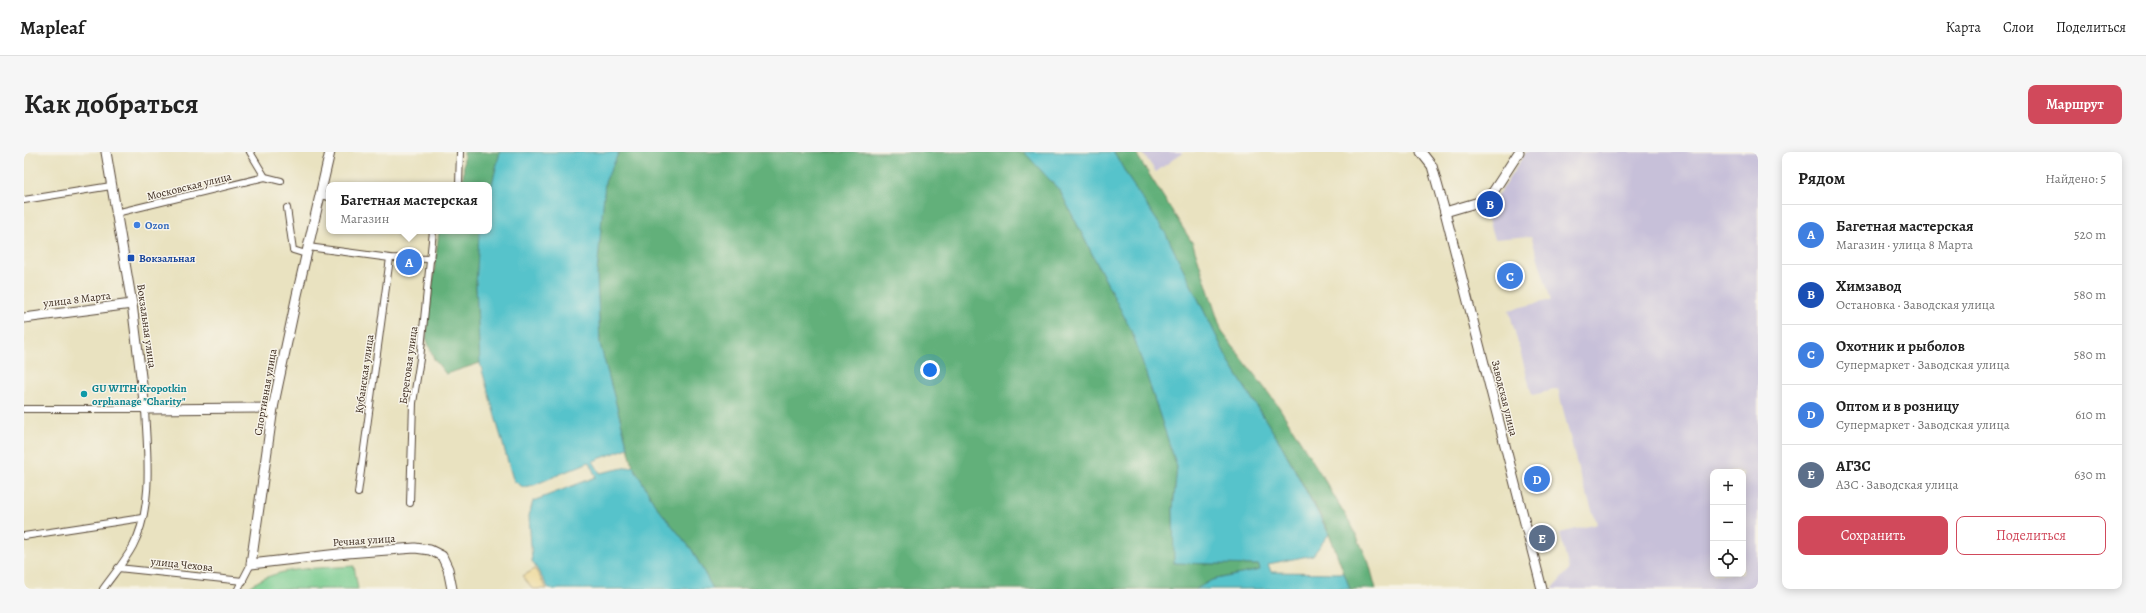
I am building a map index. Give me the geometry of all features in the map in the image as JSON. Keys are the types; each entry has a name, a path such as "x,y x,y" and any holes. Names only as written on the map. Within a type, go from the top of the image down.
{"main road":[{"name":"Вокзальная улица","path":"106,152 132,304 145,409"},
{"name":"Спортивная улица","path":"327,182 330,152"},
{"name":"Заводская улица","path":"1421,152 1432,166 1542,589"},
{"path":"1444,212 1479,202 1493,192 1518,152"},
{"name":"Спортивная улица","path":"251,564 273,408 307,250 325,196"},
{"name":"улица 8 Марта","path":"24,318 132,304"},
{"path":"145,409 273,408"},
{"name":"Речная улица","path":"251,564 347,553 415,548 430,550 442,556 448,569 452,589"}],"street":[{"path":"250,152 265,177 280,181"},
{"path":"459,182 460,152"},
{"name":"Московская улица","path":"116,213 265,177"},
{"path":"24,200 112,186"},
{"path":"287,208 293,250 390,258 431,259"},
{"name":"Береговая улица","path":"410,503 413,403 420,359 433,234"},
{"name":"Кубанская улица","path":"358,493 390,258"},
{"path":"24,409 145,409"},
{"name":"Вокзальная улица","path":"103,589 133,545 142,518 147,460 145,409"},
{"path":"24,536 142,518"},
{"name":"Спортивная улица","path":"238,589 251,564"},
{"name":"улица Чехова","path":"118,568 243,581"}],"shaded area":[{"path":"1142,152 1183,152 1156,172"},
{"path":"1526,152 1758,152 1758,589 1552,589 1569,570 1560,533 1597,524 1579,473 1558,389 1532,395 1509,310 1551,300 1531,236 1494,239 1485,210 1495,200"}],"green space":[{"path":"464,152 500,152 492,184 492,182 463,182"},
{"path":"619,152 1024,152 1060,191 1132,332 1177,467 1173,509 1174,563 1259,565 1260,570 1212,580 1196,589 713,589 692,550 656,506 633,466 600,344 597,275 605,182"},
{"path":"1114,152 1135,152 1193,244 1222,332 1279,407 1352,526 1369,563 1376,589 1350,589 1327,528 1282,446 1230,364 1166,234 1129,179"},
{"path":"439,234 480,234 476,286 480,363 446,374 434,359 426,338"},
{"path":"354,566 358,589 247,589 258,581 284,572 312,568"}],"sand":[{"path":"535,569 547,589 532,589 523,576"}],"water":[{"path":"500,152 619,152 605,182 597,275 600,344 628,448 593,461 600,473 633,466 656,506 692,550 713,589 549,589 532,561 529,516 533,501 596,477 589,462 534,485 523,487 514,481 512,476 480,363 476,286 479,234 492,234 492,184"},
{"path":"1024,152 1114,152 1129,179 1166,234 1230,364 1282,446 1329,534 1313,555 1268,564 1271,572 1344,573 1350,589 1196,589 1212,580 1260,570 1259,565 1174,563 1173,509 1177,467 1132,332 1060,191"}],"place":[{"name":"Химзавод","path":"1490,204"},
{"name":"Ozon","path":"137,225"},
{"name":"Вокзальная","path":"131,258"},
{"name":"Багетная мастерская","path":"409,262"},
{"name":"Охотник и рыболов","path":"1510,276"},
{"name":"GU WITH Kropotkin orphanage \"Charity\"","path":"84,394"},
{"name":"Оптом и в розницу","path":"1537,479"},
{"name":"АГЗС","path":"1542,538"}]}
